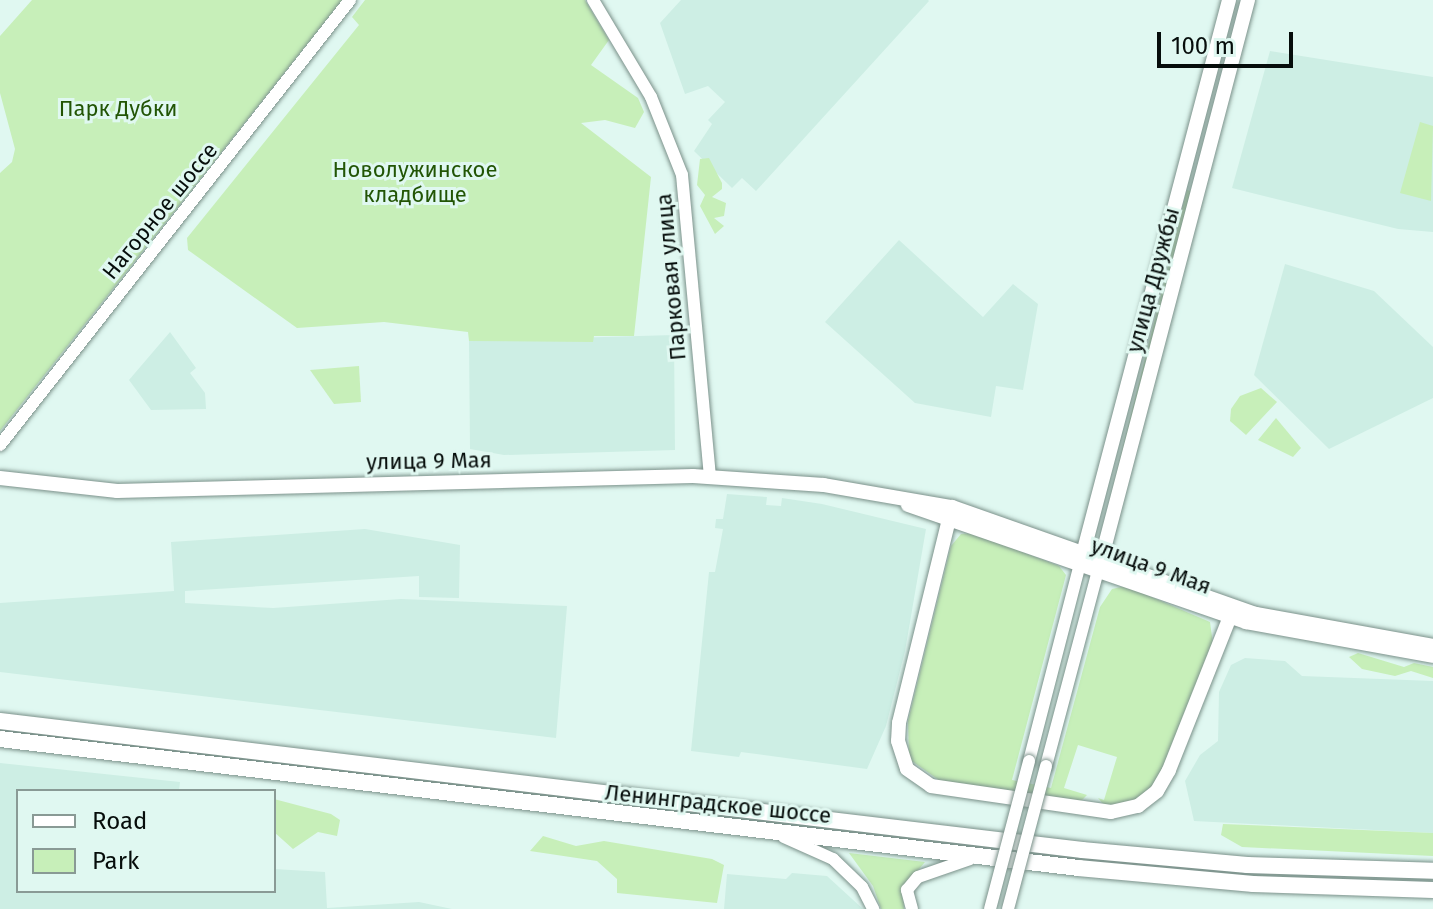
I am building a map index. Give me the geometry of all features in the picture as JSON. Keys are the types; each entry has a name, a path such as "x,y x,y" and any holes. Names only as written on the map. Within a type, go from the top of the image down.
{"highway":[{"name":"Ленинградское шоссе","path":"0,721 1097,852 1247,865 1433,871"},
{"name":"Ленинградское шоссе","path":"0,739 1173,878 1433,890"}],"main road":[{"name":"улица Дружбы","path":"1082,559 1229,0"},
{"name":"улица Дружбы","path":"1100,566 1248,0"},
{"name":"улица 9 Мая","path":"0,478 117,491 710,476 860,490 950,512 1232,612 1433,656"},
{"path":"950,512 899,723 898,741 907,769 931,786 1111,812 1138,806 1157,791 1169,770 1232,612"},
{"name":"улица 9 Мая","path":"1232,612 1433,646"}],"street":[{"name":"Нагорное шоссе","path":"0,445 350,0"},
{"name":"Парковая улица","path":"593,0 651,97 682,175 710,476"},
{"path":"990,909 1082,559"},
{"path":"1008,909 1100,566"},
{"path":"773,833 833,859 862,887 873,909"},
{"path":"912,909 907,890 918,877 949,863 985,856"}],"shaded area":[{"path":"681,0 929,1 756,191 742,178 732,188 694,151 712,124 708,120 725,102 708,86 685,94 660,23"},
{"path":"1270,51 1433,77 1433,232 1398,229 1232,188"},
{"path":"899,240 983,317 1013,284 1038,304 1023,390 996,386 991,417 915,403 825,322"},
{"path":"1285,264 1374,291 1433,347 1433,398 1329,449 1254,375"},
{"path":"170,332 196,368 190,373 205,393 206,409 151,410 129,380"},
{"path":"674,335 675,450 504,455 470,449 469,341"},
{"path":"727,494 767,497 766,505 781,506 782,498 822,504 926,529 905,651 886,726 867,769 741,752 739,757 691,751 709,572 715,572 723,529 715,528 716,519 723,519"},
{"path":"365,529 460,545 459,598 419,597 419,576 185,591 185,603 273,608 401,599 567,606 556,738 0,672 0,603 174,591 171,542"},
{"path":"1245,658 1285,661 1302,676 1433,681 1433,833 1194,821 1185,781 1200,755 1218,741 1219,692 1231,665"},
{"path":"0,763 180,782 179,789 16,789 16,893 276,893 276,869 325,872 327,908 419,902 452,909 0,909"},
{"path":"792,873 827,876 863,909 724,909 727,874 786,879"}],"green space":[{"name":"Парк Дубки","path":"32,0 342,0 0,431 0,173 12,162 15,149 0,93 0,36"},
{"name":"Новолужинское кладбище","path":"365,0 585,0 609,40 591,65 638,98 644,112 635,128 605,120 581,123 651,177 634,336 594,336 593,342 469,341 468,332 384,322 297,328 188,250 187,238 359,25 352,17"},
{"path":"1420,122 1433,126 1431,201 1400,193"},
{"path":"709,158 722,183 722,189 712,197 726,203 724,216 714,218 724,226 715,234 700,206 705,195 697,185 700,159"},
{"path":"1187,190 1191,191 1113,501 1110,500"},
{"path":"359,366 361,402 334,404 310,370"},
{"path":"1261,388 1277,402 1246,435 1230,421 1231,409 1240,396"},
{"path":"1276,418 1301,448 1293,457 1258,440"},
{"path":"973,533 1059,566 1066,575 1012,780 1051,788 1100,607 1112,589 1126,586 1210,622 1213,644 1160,776 1148,793 1129,804 1104,805 1098,798 1104,800 1117,757 1078,745 1064,788 1087,795 1080,802 943,783 909,759 908,721 951,546 961,534"},
{"path":"1358,653 1404,667 1414,663 1433,667 1433,678 1411,671 1395,676 1362,669 1349,657"},
{"path":"276,800 331,814 340,820 337,836 318,832 293,849 276,834"},
{"path":"1223,824 1433,833 1433,856 1242,847 1221,835"},
{"path":"543,836 576,846 604,841 712,859 724,865 717,903 617,893 617,879 597,861 530,851"},
{"path":"849,853 925,862 903,888 904,909 881,909 873,886"}]}
